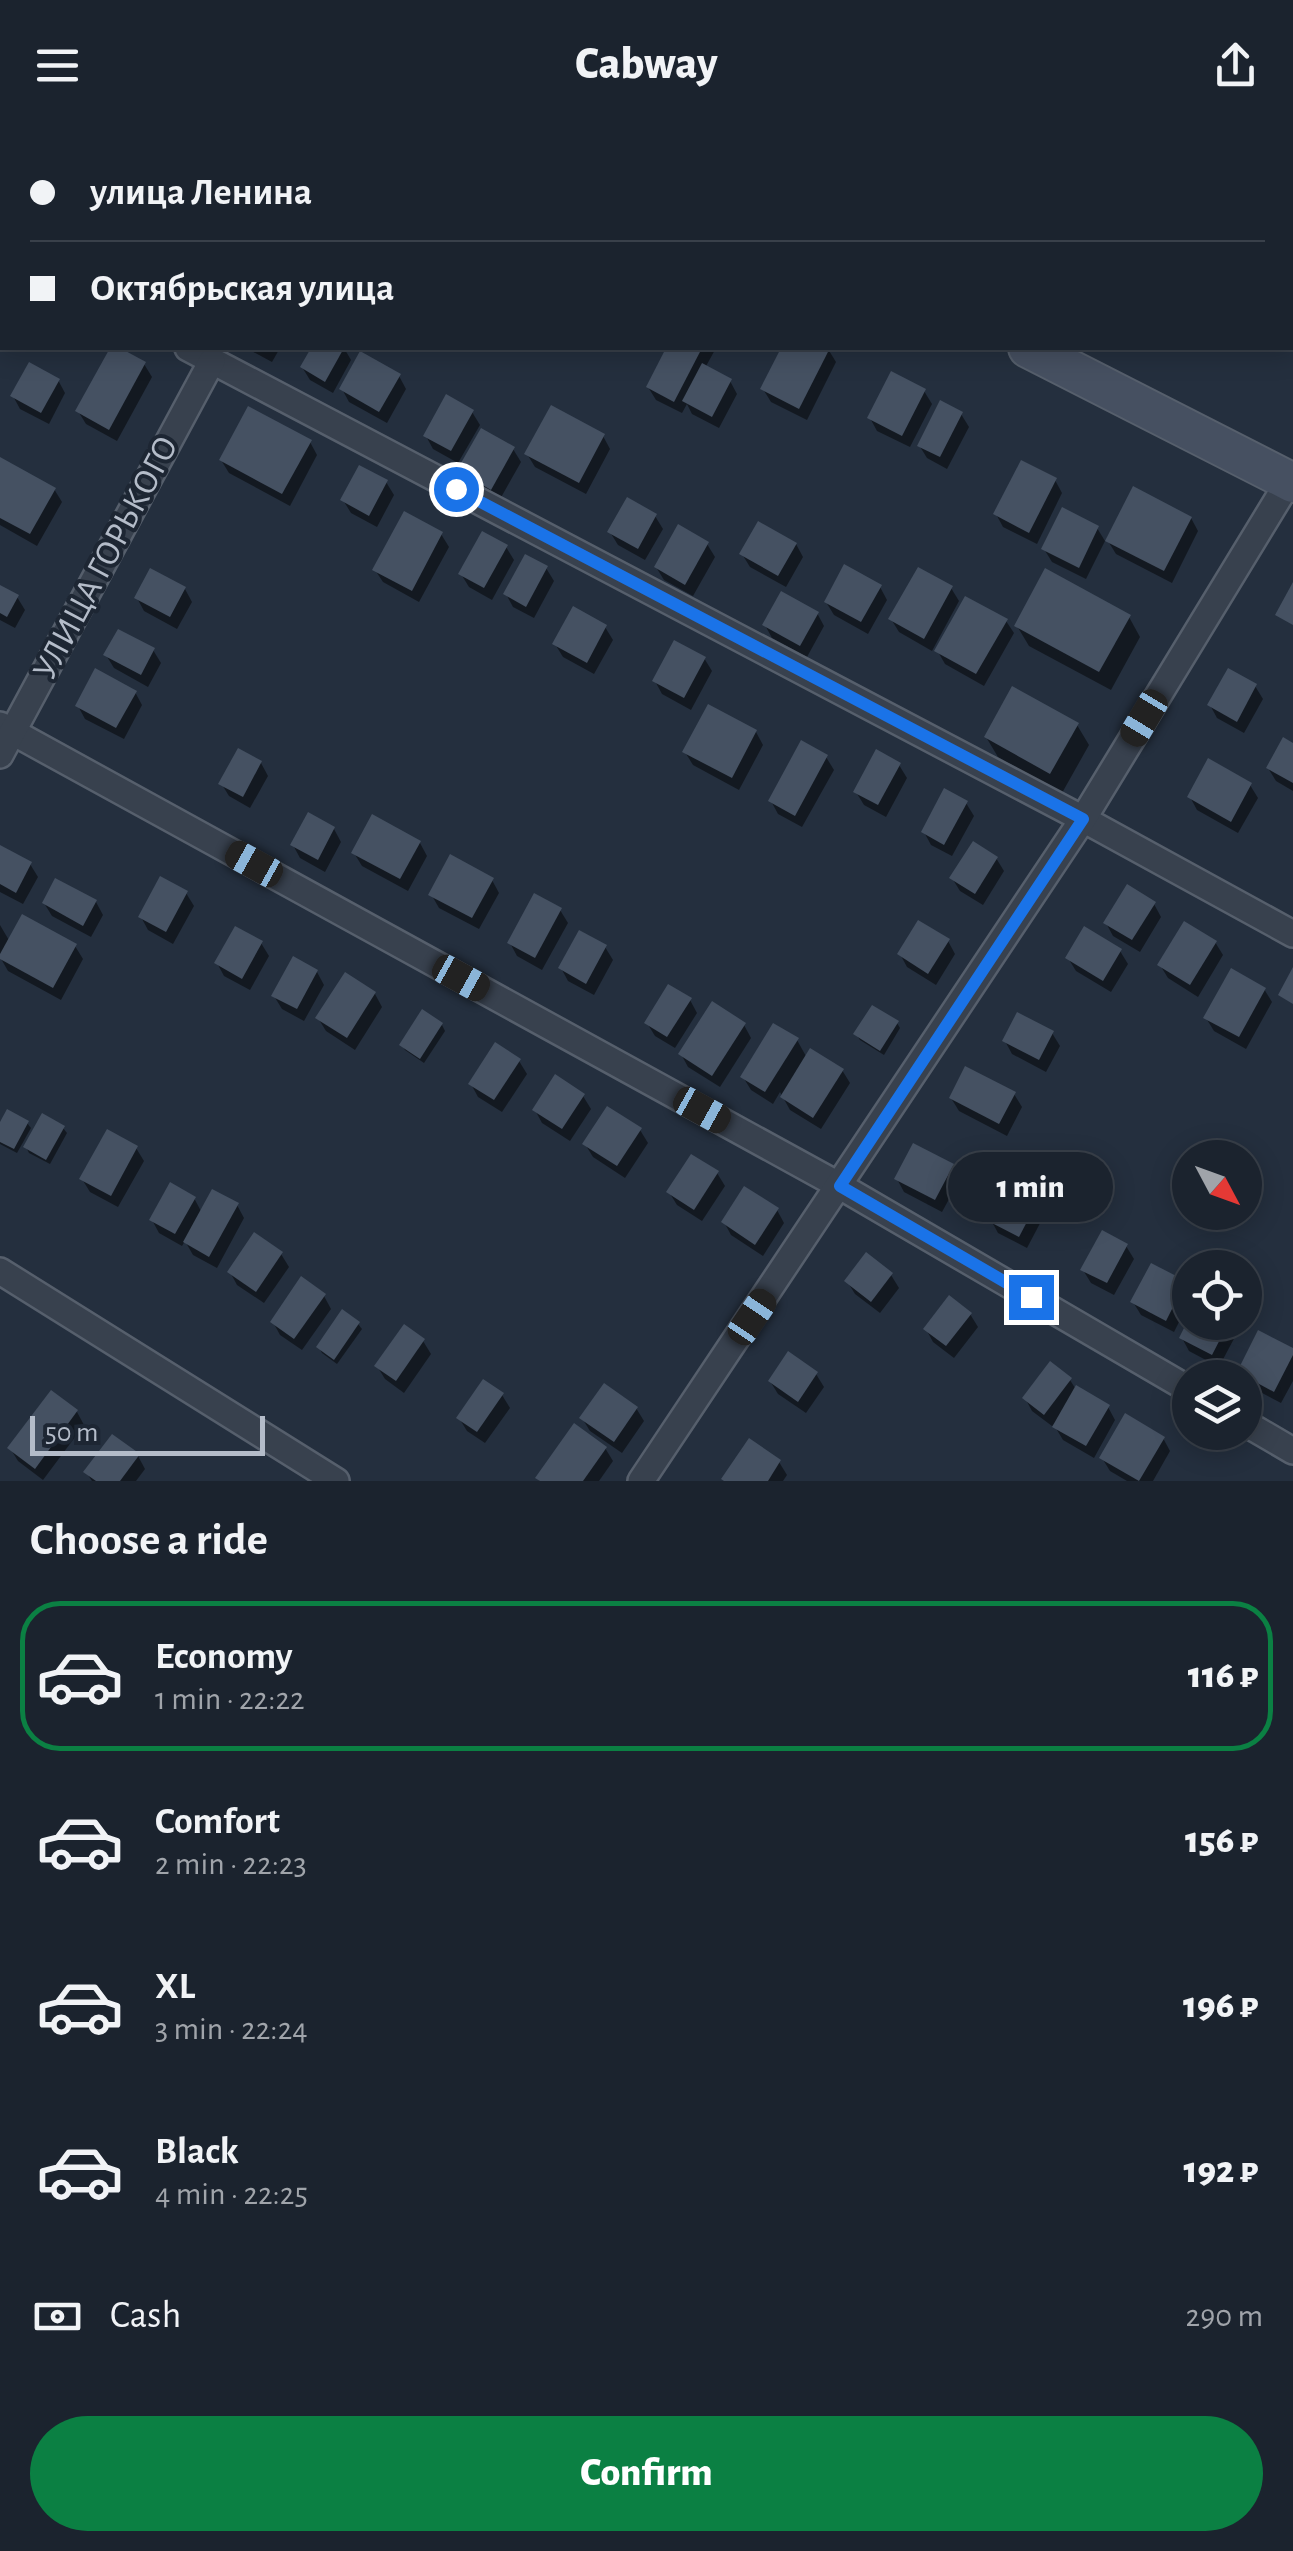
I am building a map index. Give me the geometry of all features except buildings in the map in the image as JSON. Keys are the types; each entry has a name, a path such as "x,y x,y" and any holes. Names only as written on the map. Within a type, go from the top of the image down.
{"main road":[{"path":"1032,350 1291,482"}],"street":[{"path":"192,350 1083,819 1293,934"},
{"name":"УЛИЦА ГОРЬКОГО","path":"0,755 7,729 212,361"},
{"path":"641,1481 1083,819 1291,482"},
{"path":"7,729 840,1186 1172,1380"},
{"path":"0,1271 336,1481"},
{"path":"1262,1432 1293,1451"}],"route":[{"path":"456,489 1083,819 840,1186 1031,1297"}]}
